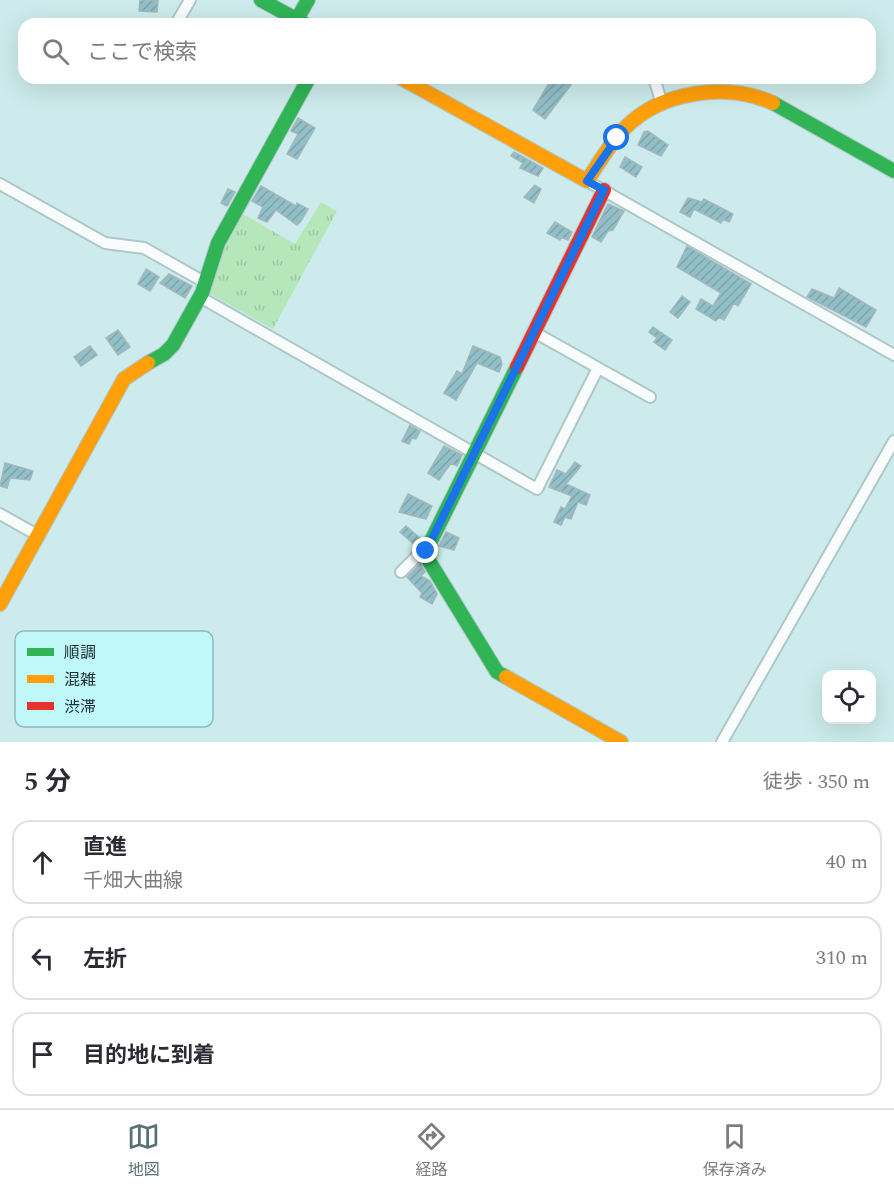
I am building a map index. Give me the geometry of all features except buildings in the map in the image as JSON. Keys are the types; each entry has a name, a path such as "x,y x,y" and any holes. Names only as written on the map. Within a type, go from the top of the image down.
{"street":[{"path":"180,18 190,0"},
{"path":"261,0 294,18"},
{"path":"302,18 309,0"},
{"path":"0,604 124,379 132,371 164,354 173,345 200,297 218,243 306,84"},
{"path":"412,84 894,355"},
{"path":"656,84 662,104"},
{"path":"587,181 626,127 662,104 723,91 748,95 793,113 894,171"},
{"path":"0,183 105,243 144,248 206,283"},
{"path":"604,190 427,554 429,561 497,672 621,742"},
{"path":"200,297 537,489 598,368"},
{"path":"534,332 650,397"},
{"path":"722,742 894,441"},
{"path":"0,514 39,536"},
{"path":"401,572 416,557 427,554"}],"green space":[{"path":"321,202 337,211 273,329 210,294 222,247 241,213 295,244"}],"traffic: fast":[{"path":"261,0 294,18"},
{"path":"298,18 308,0"},
{"path":"148,363 164,354 173,345 202,293 218,243 306,84"},
{"path":"773,103 894,171"},
{"path":"506,677 497,672 429,561 426,551 517,367"}],"traffic: slow":[{"path":"412,84 587,181 625,128 640,115 675,98 715,92 735,93 773,103"},
{"path":"0,604 124,379 148,363"},
{"path":"506,677 621,742"}],"traffic: jam":[{"path":"517,367 604,190"}],"route":[{"path":"426,551 604,190 587,181 617,138"}]}
